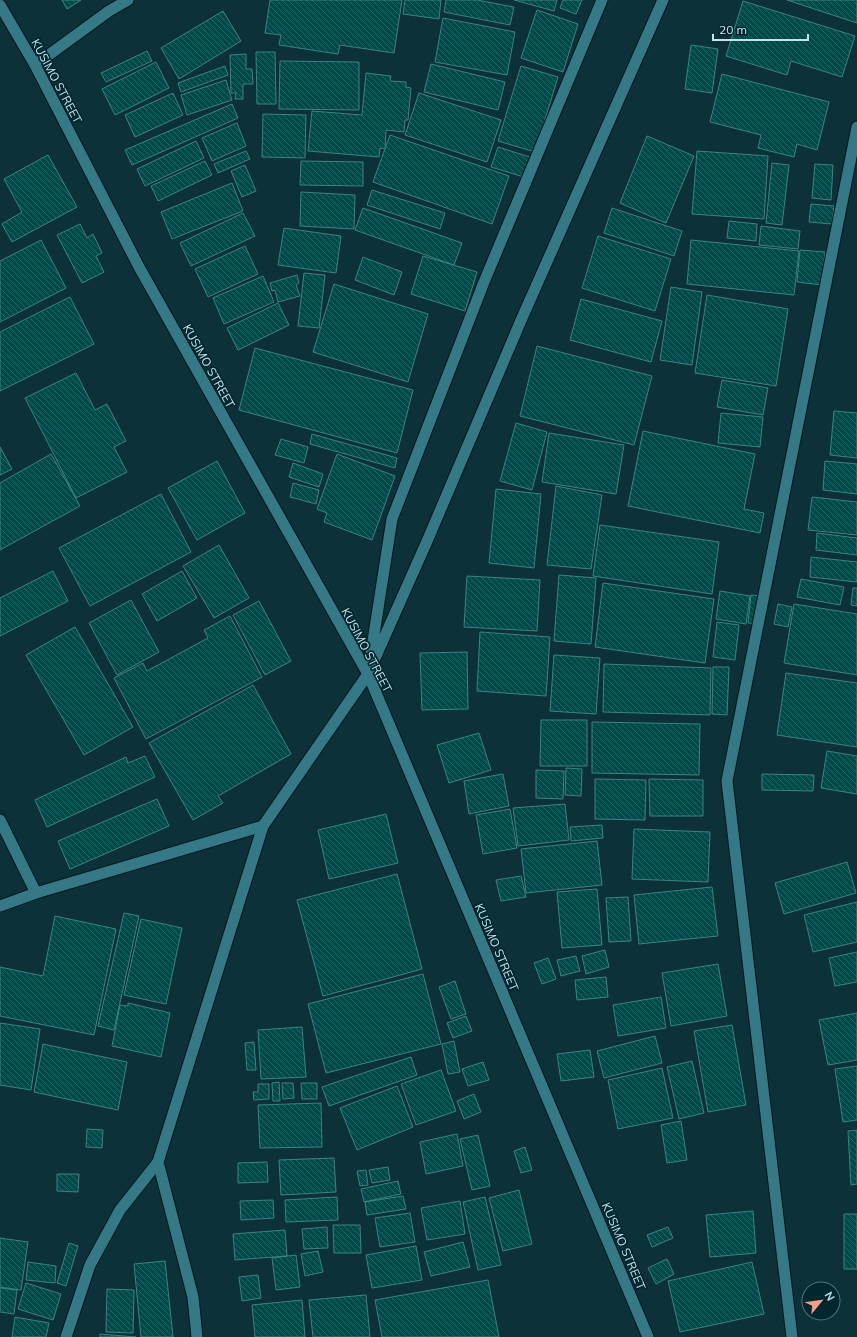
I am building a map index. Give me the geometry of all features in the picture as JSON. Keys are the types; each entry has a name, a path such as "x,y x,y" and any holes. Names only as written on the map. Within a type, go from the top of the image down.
{"street":[{"path":"35,65 109,11 128,0"},
{"path":"368,674 392,519 484,282 602,0"},
{"path":"66,1337 90,1265 120,1210 158,1162 263,826 368,674 428,539 522,318 663,0"},
{"name":"KUSIMO STREET","path":"0,5 35,65 139,267 368,674 648,1337"},
{"path":"792,1337 727,781 857,127"},
{"path":"0,820 36,893"},
{"path":"0,906 36,893 263,826"},
{"path":"158,1162 193,1297 197,1337"}],"building":[{"path":"62,0 81,0 67,9"},
{"path":"270,0 402,0 394,53 340,45 338,54 279,45 281,35 265,33"},
{"path":"405,0 441,0 439,19 403,14"},
{"path":"446,0 477,0 514,7 510,25 444,12"},
{"path":"514,0 557,0 554,11"},
{"path":"563,0 582,0 576,14 560,8"},
{"path":"787,0 857,0 857,23"},
{"path":"743,1 855,36 842,77 791,61 787,75 726,56"},
{"path":"537,10 578,24 563,72 521,58"},
{"path":"223,11 241,41 179,79 161,48"},
{"path":"443,18 515,32 507,75 435,62"},
{"path":"691,45 718,49 712,93 685,89"},
{"path":"147,51 152,61 106,82 101,73"},
{"path":"256,52 275,52 276,104 257,104"},
{"path":"246,54 246,69 252,69 253,84 243,84 243,99 235,99 236,93 231,93 230,55"},
{"path":"280,61 359,62 359,110 279,109"},
{"path":"156,62 169,88 115,115 102,89"},
{"path":"431,64 505,82 498,110 424,92"},
{"path":"225,66 228,75 181,92 178,83"},
{"path":"521,66 558,77 535,152 498,141"},
{"path":"366,73 391,76 390,81 406,82 406,87 411,88 408,120 405,120 404,132 386,130 385,149 380,148 379,157 308,151 312,111 362,115"},
{"path":"722,74 829,102 817,150 797,144 794,157 758,148 761,135 710,122"},
{"path":"226,80 232,100 187,115 181,95"},
{"path":"173,93 183,115 135,137 125,115"},
{"path":"419,93 501,120 487,162 405,135"},
{"path":"232,104 238,118 132,165 125,150"},
{"path":"263,114 306,115 305,158 262,157"},
{"path":"237,123 246,146 212,161 202,138"},
{"path":"390,135 509,176 492,224 373,182"},
{"path":"647,136 694,156 666,223 620,203"},
{"path":"196,141 204,158 145,186 137,169"},
{"path":"498,147 533,158 527,178 491,167"},
{"path":"246,151 250,159 218,173 214,164"},
{"path":"697,151 768,156 764,219 692,214"},
{"path":"48,155 77,207 12,242 2,224 22,212 4,179"},
{"path":"205,161 212,175 158,201 151,186"},
{"path":"301,161 363,162 363,186 300,185"},
{"path":"772,163 789,165 782,225 766,223"},
{"path":"815,164 833,165 831,200 812,198"},
{"path":"245,165 256,191 242,197 231,171"},
{"path":"232,183 243,211 172,239 161,212"},
{"path":"372,190 445,213 440,229 367,205"},
{"path":"301,192 355,195 354,229 300,226"},
{"path":"811,204 834,206 832,224 809,222"},
{"path":"363,208 462,243 454,265 355,230"},
{"path":"612,208 682,231 674,256 604,233"},
{"path":"243,213 255,236 191,266 180,243"},
{"path":"729,221 757,224 756,241 727,238"},
{"path":"80,224 87,238 93,234 102,253 96,256 104,272 82,283 57,235"},
{"path":"761,226 800,231 798,249 759,245"},
{"path":"284,228 341,236 336,273 278,265"},
{"path":"598,236 671,259 655,311 582,288"},
{"path":"41,240 66,288 0,322 0,261"},
{"path":"691,240 799,251 794,295 687,284"},
{"path":"245,246 258,274 208,297 195,269"},
{"path":"800,250 825,252 822,285 797,282"},
{"path":"423,256 477,272 465,311 411,294"},
{"path":"363,257 402,272 394,295 355,280"},
{"path":"304,273 325,275 319,328 298,326"},
{"path":"297,275 299,283 296,285 300,296 278,302 275,290 272,291 270,283"},
{"path":"263,276 274,302 224,324 213,298"},
{"path":"334,284 428,314 408,382 313,352"},
{"path":"671,287 702,292 692,365 660,360"},
{"path":"707,295 788,309 776,386 695,373"},
{"path":"70,297 94,344 0,391 0,332"},
{"path":"581,299 662,321 651,362 570,340"},
{"path":"278,303 289,325 238,350 227,328"},
{"path":"537,346 652,376 634,445 520,416"},
{"path":"255,348 413,390 397,453 239,410"},
{"path":"76,373 95,410 107,404 126,441 114,447 127,472 76,498 25,398"},
{"path":"722,380 768,388 763,415 717,407"},
{"path":"834,411 857,413 857,458 830,455"},
{"path":"721,413 763,417 760,447 718,443"},
{"path":"516,423 547,432 532,490 500,481"},
{"path":"643,431 755,454 744,509 764,513 760,533 628,506"},
{"path":"549,433 624,445 616,494 542,482"},
{"path":"312,434 397,458 395,468 310,444"},
{"path":"281,439 308,447 304,463 275,455"},
{"path":"0,447 12,469 0,475"},
{"path":"51,454 80,506 0,550 0,483"},
{"path":"337,454 395,476 372,540 324,522 327,513 317,509"},
{"path":"217,461 245,513 197,540 168,488"},
{"path":"825,461 857,464 857,494 823,490"},
{"path":"293,463 323,474 319,487 289,477"},
{"path":"293,483 319,490 316,504 290,497"},
{"path":"556,486 602,495 591,569 547,565"},
{"path":"496,489 541,494 534,568 489,563"},
{"path":"161,494 191,552 90,606 59,548"},
{"path":"812,497 857,502 857,535 808,530"},
{"path":"600,525 719,542 712,594 593,576"},
{"path":"817,533 857,538 857,555 816,550"},
{"path":"219,545 249,598 214,618 183,566"},
{"path":"811,557 857,562 857,582 810,577"},
{"path":"53,571 68,601 0,636 0,598"},
{"path":"182,571 197,598 157,621 142,594"},
{"path":"559,575 596,578 591,644 554,641"},
{"path":"467,576 540,580 537,631 464,627"},
{"path":"801,579 844,587 840,605 797,597"},
{"path":"603,583 714,599 705,663 595,647"},
{"path":"853,588 857,588 857,606 851,605"},
{"path":"720,591 750,596 746,624 716,619"},
{"path":"751,595 762,596 758,624 748,623"},
{"path":"131,600 159,652 117,675 89,623"},
{"path":"259,601 291,661 265,675 233,615"},
{"path":"778,604 792,607 788,627 774,624"},
{"path":"794,604 857,614 857,675 784,663"},
{"path":"230,616 262,677 146,739 114,678 143,663 147,671 208,638 204,630"},
{"path":"717,622 739,625 735,660 713,657"},
{"path":"75,627 133,727 84,755 26,655"},
{"path":"480,632 550,637 546,696 477,691"},
{"path":"467,652 468,709 422,710 420,653"},
{"path":"554,655 600,658 596,714 550,711"},
{"path":"604,664 711,668 710,715 603,712"},
{"path":"713,667 729,667 727,715 712,714"},
{"path":"786,673 857,683 857,747 777,735"},
{"path":"253,685 291,754 218,796 223,803 193,820 149,743"},
{"path":"541,720 587,720 587,766 540,766"},
{"path":"592,722 700,724 699,775 592,773"},
{"path":"479,733 491,770 449,783 437,745"},
{"path":"827,751 857,756 857,794 821,788"},
{"path":"145,756 155,777 47,827 35,800 126,757 128,763"},
{"path":"566,768 582,769 581,796 565,795"},
{"path":"536,770 564,771 563,799 536,798"},
{"path":"503,774 509,806 469,814 464,781"},
{"path":"762,774 814,775 813,791 762,790"},
{"path":"595,779 646,780 645,820 595,819"},
{"path":"649,779 703,780 703,816 650,816"},
{"path":"157,799 169,826 70,869 58,841"},
{"path":"565,804 569,840 518,846 513,808"},
{"path":"510,809 517,848 483,854 476,815"},
{"path":"386,814 398,863 329,879 318,830"},
{"path":"602,825 603,838 571,841 570,827"},
{"path":"634,829 710,832 708,882 632,879"},
{"path":"597,841 602,885 526,893 521,849"},
{"path":"847,862 856,893 784,914 775,883"},
{"path":"397,874 422,969 323,996 297,900"},
{"path":"521,876 526,897 501,901 496,880"},
{"path":"712,887 718,936 639,944 634,895"},
{"path":"597,889 602,945 562,948 557,892"},
{"path":"628,897 631,941 609,942 606,898"},
{"path":"857,902 857,942 813,952 804,915"},
{"path":"124,913 139,916 114,1030 98,1026"},
{"path":"55,916 116,929 94,1035 0,1016 0,967 43,976"},
{"path":"141,919 182,928 166,1004 124,995"},
{"path":"605,950 609,967 586,974 582,956"},
{"path":"857,952 857,982 835,986 829,958"},
{"path":"576,956 580,971 561,976 557,960"},
{"path":"548,958 556,979 542,984 534,963"},
{"path":"718,964 727,1016 671,1026 662,973"},
{"path":"423,974 441,1044 326,1073 308,1004"},
{"path":"606,977 608,997 577,1000 575,980"},
{"path":"455,981 466,1014 451,1019 439,987"},
{"path":"661,997 666,1028 618,1036 613,1005"},
{"path":"128,1003 170,1013 161,1057 112,1046 120,1005 128,1006"},
{"path":"857,1013 857,1060 828,1065 819,1020"},
{"path":"466,1016 472,1031 453,1038 447,1023"},
{"path":"0,1023 40,1029 31,1090 0,1085"},
{"path":"732,1025 746,1105 708,1112 694,1031"},
{"path":"302,1027 306,1077 261,1079 258,1030"},
{"path":"655,1036 662,1063 604,1078 597,1051"},
{"path":"454,1041 460,1072 448,1074 442,1044"},
{"path":"254,1042 256,1070 247,1070 245,1043"},
{"path":"43,1044 127,1062 118,1110 34,1092"},
{"path":"590,1050 594,1077 561,1081 557,1054"},
{"path":"411,1057 417,1075 329,1106 322,1087"},
{"path":"692,1061 704,1113 679,1119 667,1067"},
{"path":"483,1062 489,1080 468,1086 462,1069"},
{"path":"857,1066 857,1120 843,1122 835,1069"},
{"path":"662,1068 673,1118 618,1129 608,1080"},
{"path":"441,1070 456,1111 416,1125 401,1084"},
{"path":"279,1082 280,1101 273,1101 272,1083"},
{"path":"282,1083 293,1083 294,1098 283,1099"},
{"path":"301,1083 317,1083 317,1099 302,1099"},
{"path":"258,1084 269,1084 269,1099 254,1100 253,1092 258,1092"},
{"path":"397,1086 413,1127 357,1150 340,1108"},
{"path":"474,1094 481,1112 464,1119 457,1101"},
{"path":"321,1103 322,1147 260,1148 258,1105"},
{"path":"681,1121 687,1160 667,1163 661,1125"},
{"path":"87,1129 103,1130 102,1148 86,1147"},
{"path":"857,1130 857,1184 851,1185 848,1131"},
{"path":"457,1134 463,1166 426,1174 420,1142"},
{"path":"478,1135 490,1186 472,1190 460,1139"},
{"path":"525,1147 532,1170 521,1173 514,1151"},
{"path":"334,1158 336,1192 281,1195 279,1160"},
{"path":"267,1162 268,1182 238,1183 238,1163"},
{"path":"388,1167 390,1180 372,1183 369,1170"},
{"path":"366,1170 368,1185 360,1186 357,1171"},
{"path":"57,1174 79,1174 78,1192 57,1191"},
{"path":"398,1181 401,1194 364,1202 361,1189"},
{"path":"519,1190 532,1244 503,1251 489,1198"},
{"path":"403,1196 406,1209 367,1215 365,1202"},
{"path":"337,1197 338,1220 286,1222 285,1200"},
{"path":"485,1197 501,1265 478,1270 463,1202"},
{"path":"273,1200 274,1218 241,1220 240,1201"},
{"path":"460,1201 465,1234 427,1240 421,1208"},
{"path":"753,1211 756,1253 710,1257 706,1215"},
{"path":"410,1213 415,1242 380,1247 375,1218"},
{"path":"844,1214 857,1214 857,1269 844,1269"},
{"path":"333,1225 360,1225 361,1253 334,1253"},
{"path":"327,1227 328,1248 304,1249 302,1229"},
{"path":"668,1227 673,1238 652,1247 647,1235"},
{"path":"285,1230 287,1256 235,1260 233,1234"},
{"path":"0,1238 28,1242 21,1290 0,1287"},
{"path":"463,1242 470,1267 431,1276 424,1252"},
{"path":"69,1243 78,1246 66,1286 57,1283"},
{"path":"416,1246 422,1280 372,1288 366,1255"},
{"path":"318,1251 323,1272 305,1276 301,1254"},
{"path":"296,1255 300,1287 276,1290 272,1258"},
{"path":"667,1259 674,1274 656,1284 648,1268"},
{"path":"165,1261 173,1337 141,1337 134,1264"},
{"path":"28,1262 56,1266 55,1283 26,1280"},
{"path":"752,1262 764,1314 680,1332 668,1281"},
{"path":"258,1275 261,1298 242,1301 239,1277"},
{"path":"488,1280 499,1337 382,1337 375,1300"},
{"path":"26,1283 61,1294 53,1320 18,1309"},
{"path":"0,1288 17,1290 14,1314 0,1312"},
{"path":"107,1289 134,1290 133,1333 106,1332"},
{"path":"366,1295 370,1337 313,1337 309,1300"},
{"path":"302,1300 305,1337 255,1337 252,1305"},
{"path":"15,1317 49,1323 46,1337 12,1337"},
{"path":"100,1334 136,1337 100,1337"}]}
